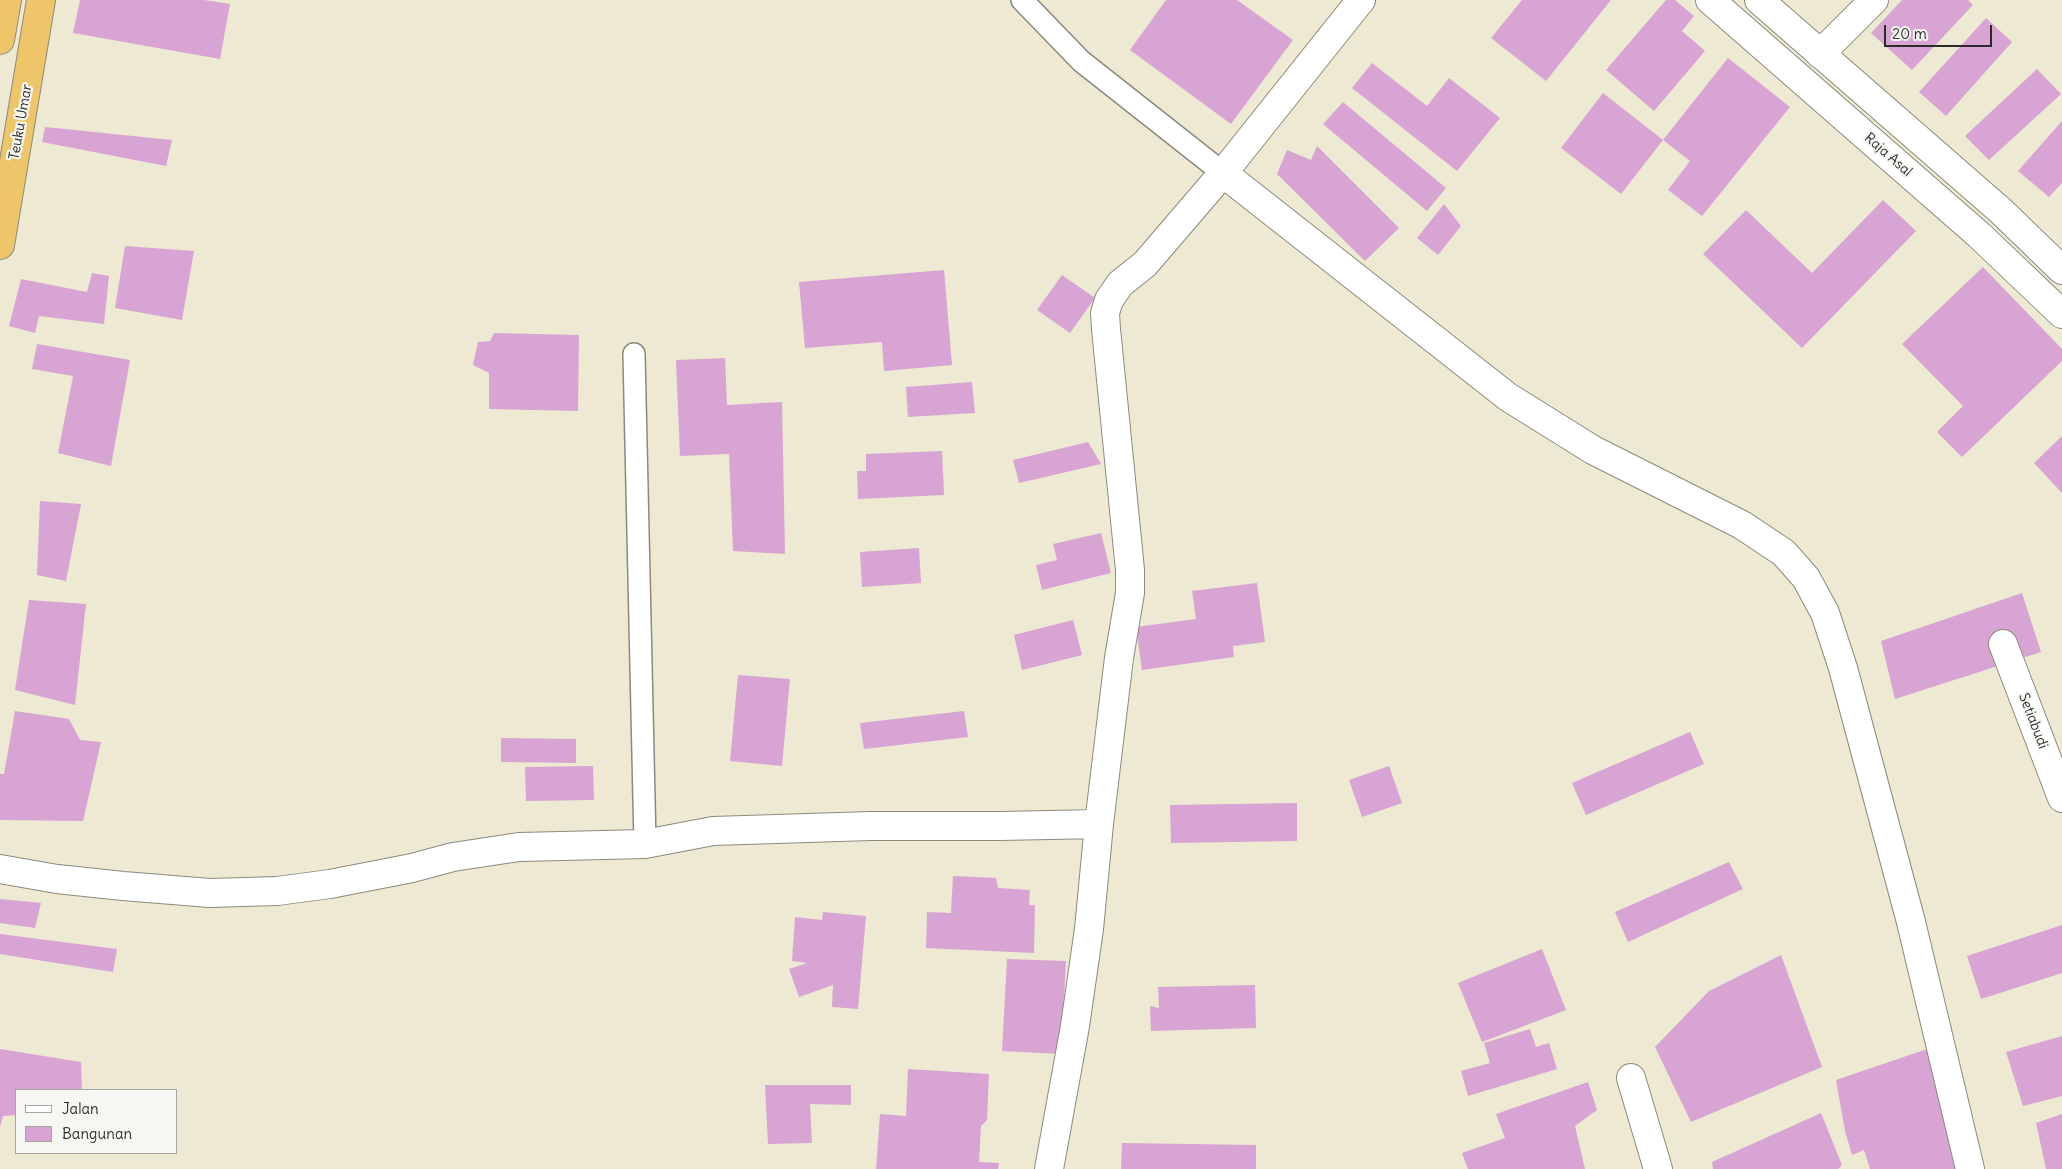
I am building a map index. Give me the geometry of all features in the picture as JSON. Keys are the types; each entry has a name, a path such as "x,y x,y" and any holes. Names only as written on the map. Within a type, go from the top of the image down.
{"highway":[{"path":"0,40 7,0"},
{"name":"Teuku Umar","path":"0,245 41,0"}],"street":[{"path":"1049,1169 1075,1026 1088,939 1099,824 1119,658 1130,593 1130,570 1105,313 1109,300 1120,284 1145,264 1223,174 1361,0"},
{"name":"Raja Asal","path":"1710,0 1979,235 2062,314"},
{"path":"1759,0 2001,211 2062,270"},
{"path":"1820,54 1874,0"},
{"path":"1223,174 1508,398 1593,450 1742,525 1784,553 1806,578 1824,613 1846,678 1912,922 1970,1169"},
{"name":"Setiabudi","path":"2003,644 2062,798"},
{"path":"0,870 56,879 210,893 268,891 330,884 453,858 519,847 645,844 713,831 871,826 1099,824"},
{"path":"1631,1078 1658,1169"}],"lane":[{"path":"1022,0 1081,60 1223,174"},
{"path":"634,354 645,844"}],"building":[{"path":"80,0 204,0 230,4 220,59 73,33"},
{"path":"1166,0 1237,0 1293,40 1231,124 1130,50"},
{"path":"1522,0 1611,0 1546,81 1491,38"},
{"path":"1666,0 1675,0 1694,16 1682,31 1705,51 1654,111 1606,70"},
{"path":"1902,0 1968,0 1973,5 1912,70 1871,33"},
{"path":"1986,18 2012,42 1946,116 1919,92"},
{"path":"1728,58 1790,107 1702,216 1668,190 1690,161 1663,140"},
{"path":"1372,63 1427,106 1449,78 1500,118 1457,171 1352,88"},
{"path":"2037,69 2061,94 1989,160 1965,136"},
{"path":"1603,93 1663,140 1621,194 1561,148"},
{"path":"1343,102 1446,188 1427,211 1323,124"},
{"path":"2062,121 2062,183 2049,197 2018,171"},
{"path":"45,127 172,140 166,166 42,142"},
{"path":"1317,146 1399,228 1365,261 1277,174 1287,150 1311,160"},
{"path":"1883,200 1916,231 1802,348 1703,254 1746,210 1812,273"},
{"path":"1444,204 1461,226 1438,255 1417,238"},
{"path":"125,246 194,251 182,320 115,308"},
{"path":"1983,267 2062,349 2062,361 1962,457 1937,432 1963,406 1902,344"},
{"path":"944,270 952,365 884,371 882,342 805,348 799,282"},
{"path":"92,273 109,276 104,324 39,316 35,333 9,326 21,279 87,292"},
{"path":"1062,275 1095,298 1070,333 1037,310"},
{"path":"494,333 579,335 578,411 489,409 489,373 473,365 478,342 490,341"},
{"path":"37,344 130,360 111,466 58,453 73,376 32,369"},
{"path":"725,358 727,405 782,402 785,554 733,551 729,454 680,456 676,360"},
{"path":"972,382 975,413 908,417 906,387"},
{"path":"2062,436 2062,493 2034,463"},
{"path":"1088,442 1101,464 1019,483 1013,460"},
{"path":"942,451 944,495 858,499 857,471 866,471 866,454"},
{"path":"40,501 81,504 66,581 37,575"},
{"path":"1101,533 1111,573 1042,590 1036,565 1057,560 1053,544"},
{"path":"919,548 921,583 862,587 860,552"},
{"path":"1257,583 1265,642 1233,646 1234,657 1142,670 1136,627 1196,619 1192,591"},
{"path":"2022,593 2041,652 1895,699 1881,641"},
{"path":"29,600 86,604 75,705 15,690"},
{"path":"1073,620 1082,655 1022,670 1014,635"},
{"path":"738,675 790,679 782,766 730,761"},
{"path":"15,711 69,719 80,740 101,742 83,821 0,820 0,774 4,774"},
{"path":"964,711 968,737 864,749 860,723"},
{"path":"1690,732 1704,764 1586,815 1572,783"},
{"path":"501,738 576,739 576,763 501,762"},
{"path":"593,766 594,800 526,801 525,767"},
{"path":"1389,766 1402,803 1362,817 1349,780"},
{"path":"1297,803 1297,841 1171,843 1170,805"},
{"path":"1729,862 1743,889 1628,942 1615,912"},
{"path":"953,876 996,878 998,888 1030,890 1029,905 1035,905 1034,953 926,948 927,912 951,913"},
{"path":"0,899 41,903 35,928 0,923"},
{"path":"823,912 866,916 858,1009 832,1007 833,985 799,997 789,969 807,963 792,961 795,917 822,920"},
{"path":"2062,925 2062,973 1981,999 1967,956"},
{"path":"0,934 117,949 113,972 0,954"},
{"path":"1542,949 1566,1010 1482,1042 1458,983"},
{"path":"1781,955 1822,1067 1691,1122 1655,1047 1709,991"},
{"path":"1007,959 1066,961 1061,1054 1002,1051"},
{"path":"1255,985 1256,1028 1151,1031 1150,1006 1159,1008 1158,987"},
{"path":"1530,1029 1536,1047 1549,1043 1557,1069 1468,1096 1461,1071 1490,1063 1484,1043"},
{"path":"2062,1036 2062,1096 2023,1106 2006,1052"},
{"path":"1933,1047 1969,1169 1870,1169 1864,1150 1852,1155 1845,1131 1836,1080"},
{"path":"0,1049 81,1062 82,1089 15,1089 15,1115 3,1116 0,1127"},
{"path":"908,1069 989,1074 987,1120 981,1126 979,1162 999,1163 998,1169 876,1169 880,1114 906,1116"},
{"path":"1588,1082 1597,1110 1575,1126 1585,1169 1468,1169 1462,1153 1505,1138 1496,1114"},
{"path":"765,1085 851,1085 851,1105 810,1104 812,1143 768,1144"},
{"path":"1821,1113 1842,1165 1838,1169 1713,1169 1712,1162"},
{"path":"2062,1114 2062,1169 2046,1169 2036,1123"},
{"path":"1122,1143 1256,1145 1256,1169 1121,1169"}]}
